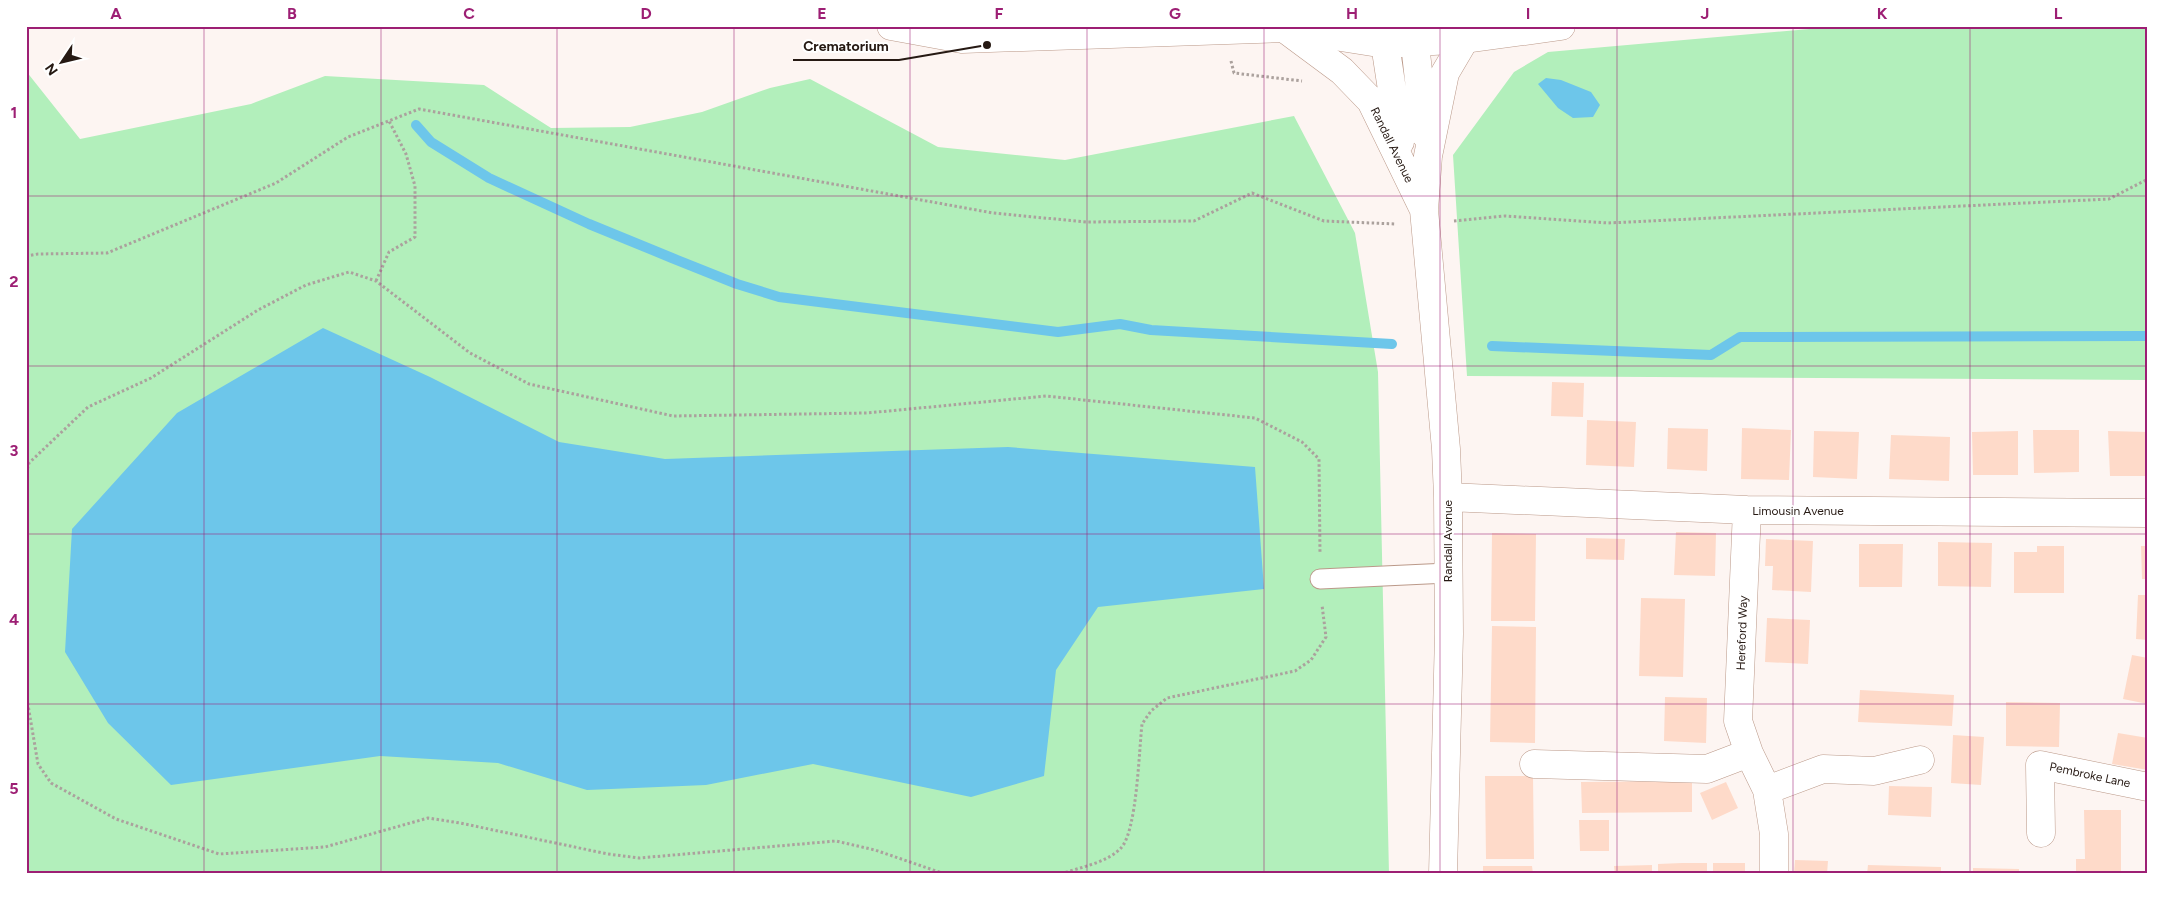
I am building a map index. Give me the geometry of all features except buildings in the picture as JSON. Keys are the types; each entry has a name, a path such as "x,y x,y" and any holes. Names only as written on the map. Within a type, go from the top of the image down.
{"street":[{"path":"891,26 962,39 1284,28 1385,35 1414,34 1465,39 1561,26"},
{"name":"Randall Avenue","path":"1284,28 1342,71 1371,102 1404,168 1425,217"},
{"path":"1414,34 1428,156"},
{"path":"1385,35 1404,168"},
{"name":"Randall Avenue","path":"1443,874 1449,634 1448,497 1446,449 1425,217 1428,156 1445,73 1465,39"},
{"name":"Limousin Avenue","path":"1448,497 1747,510 2148,513"},
{"name":"Hereford Way","path":"1747,510 1738,720 1749,753 1766,790 1774,834 1774,874"},
{"path":"1534,764 1707,769 1749,753"},
{"path":"1766,790 1823,769 1874,771 1920,760"},
{"name":"Pembroke Lane","path":"2040,833 2040,765 2148,787"}],"lane":[{"path":"1320,579 1448,573"}],"path":[{"path":"1225,30 1234,73 1303,82"},
{"path":"26,256 107,253 276,183 348,137 419,109 993,213 1086,222 1194,221 1252,193 1324,221 1397,224 1394,214"},
{"path":"376,281 389,252 415,237 415,186 406,154 389,121"},
{"path":"1425,217 1505,216 1608,223 2109,199 2148,179"},
{"path":"26,474 29,463 88,407 151,378 258,310 306,285 349,272 376,281 470,353 529,384 673,416 867,413 1046,396 1255,418 1302,442 1319,458 1320,579 1326,637 1311,660 1296,671 1167,698 1151,711 1142,724 1131,830 1121,848 1107,858 1061,874"},
{"path":"26,693 38,764 51,783 116,819 219,854 325,847 428,818 460,822 608,854 639,858 836,841 875,850 945,874"}],"green space":[{"path":"1844,26 2148,26 2148,380 1467,376 1453,155 1514,72 1548,52"},
{"path":"26,71 80,139 251,104 325,76 484,85 551,128 630,127 702,112 770,88 810,79 938,147 1065,160 1294,116 1355,233 1378,372 1389,874 26,874"}],"water":[{"path":"1546,78 1561,80 1591,92 1600,105 1593,117 1573,118 1558,108 1538,84"},
{"path":"323,328 430,377 559,442 665,459 1008,447 1255,467 1264,589 1098,607 1056,670 1044,776 971,797 813,764 706,785 587,790 498,763 380,756 171,785 108,723 65,652 72,529 177,413"}],"waterway":[{"path":"416,125 431,142 489,178 589,224 737,284 779,297 1058,332 1120,324 1151,330 1392,344"},
{"path":"1492,346 1711,355 1740,337 2148,336"}],"place":[{"name":"Crematorium","path":"987,45"}]}
